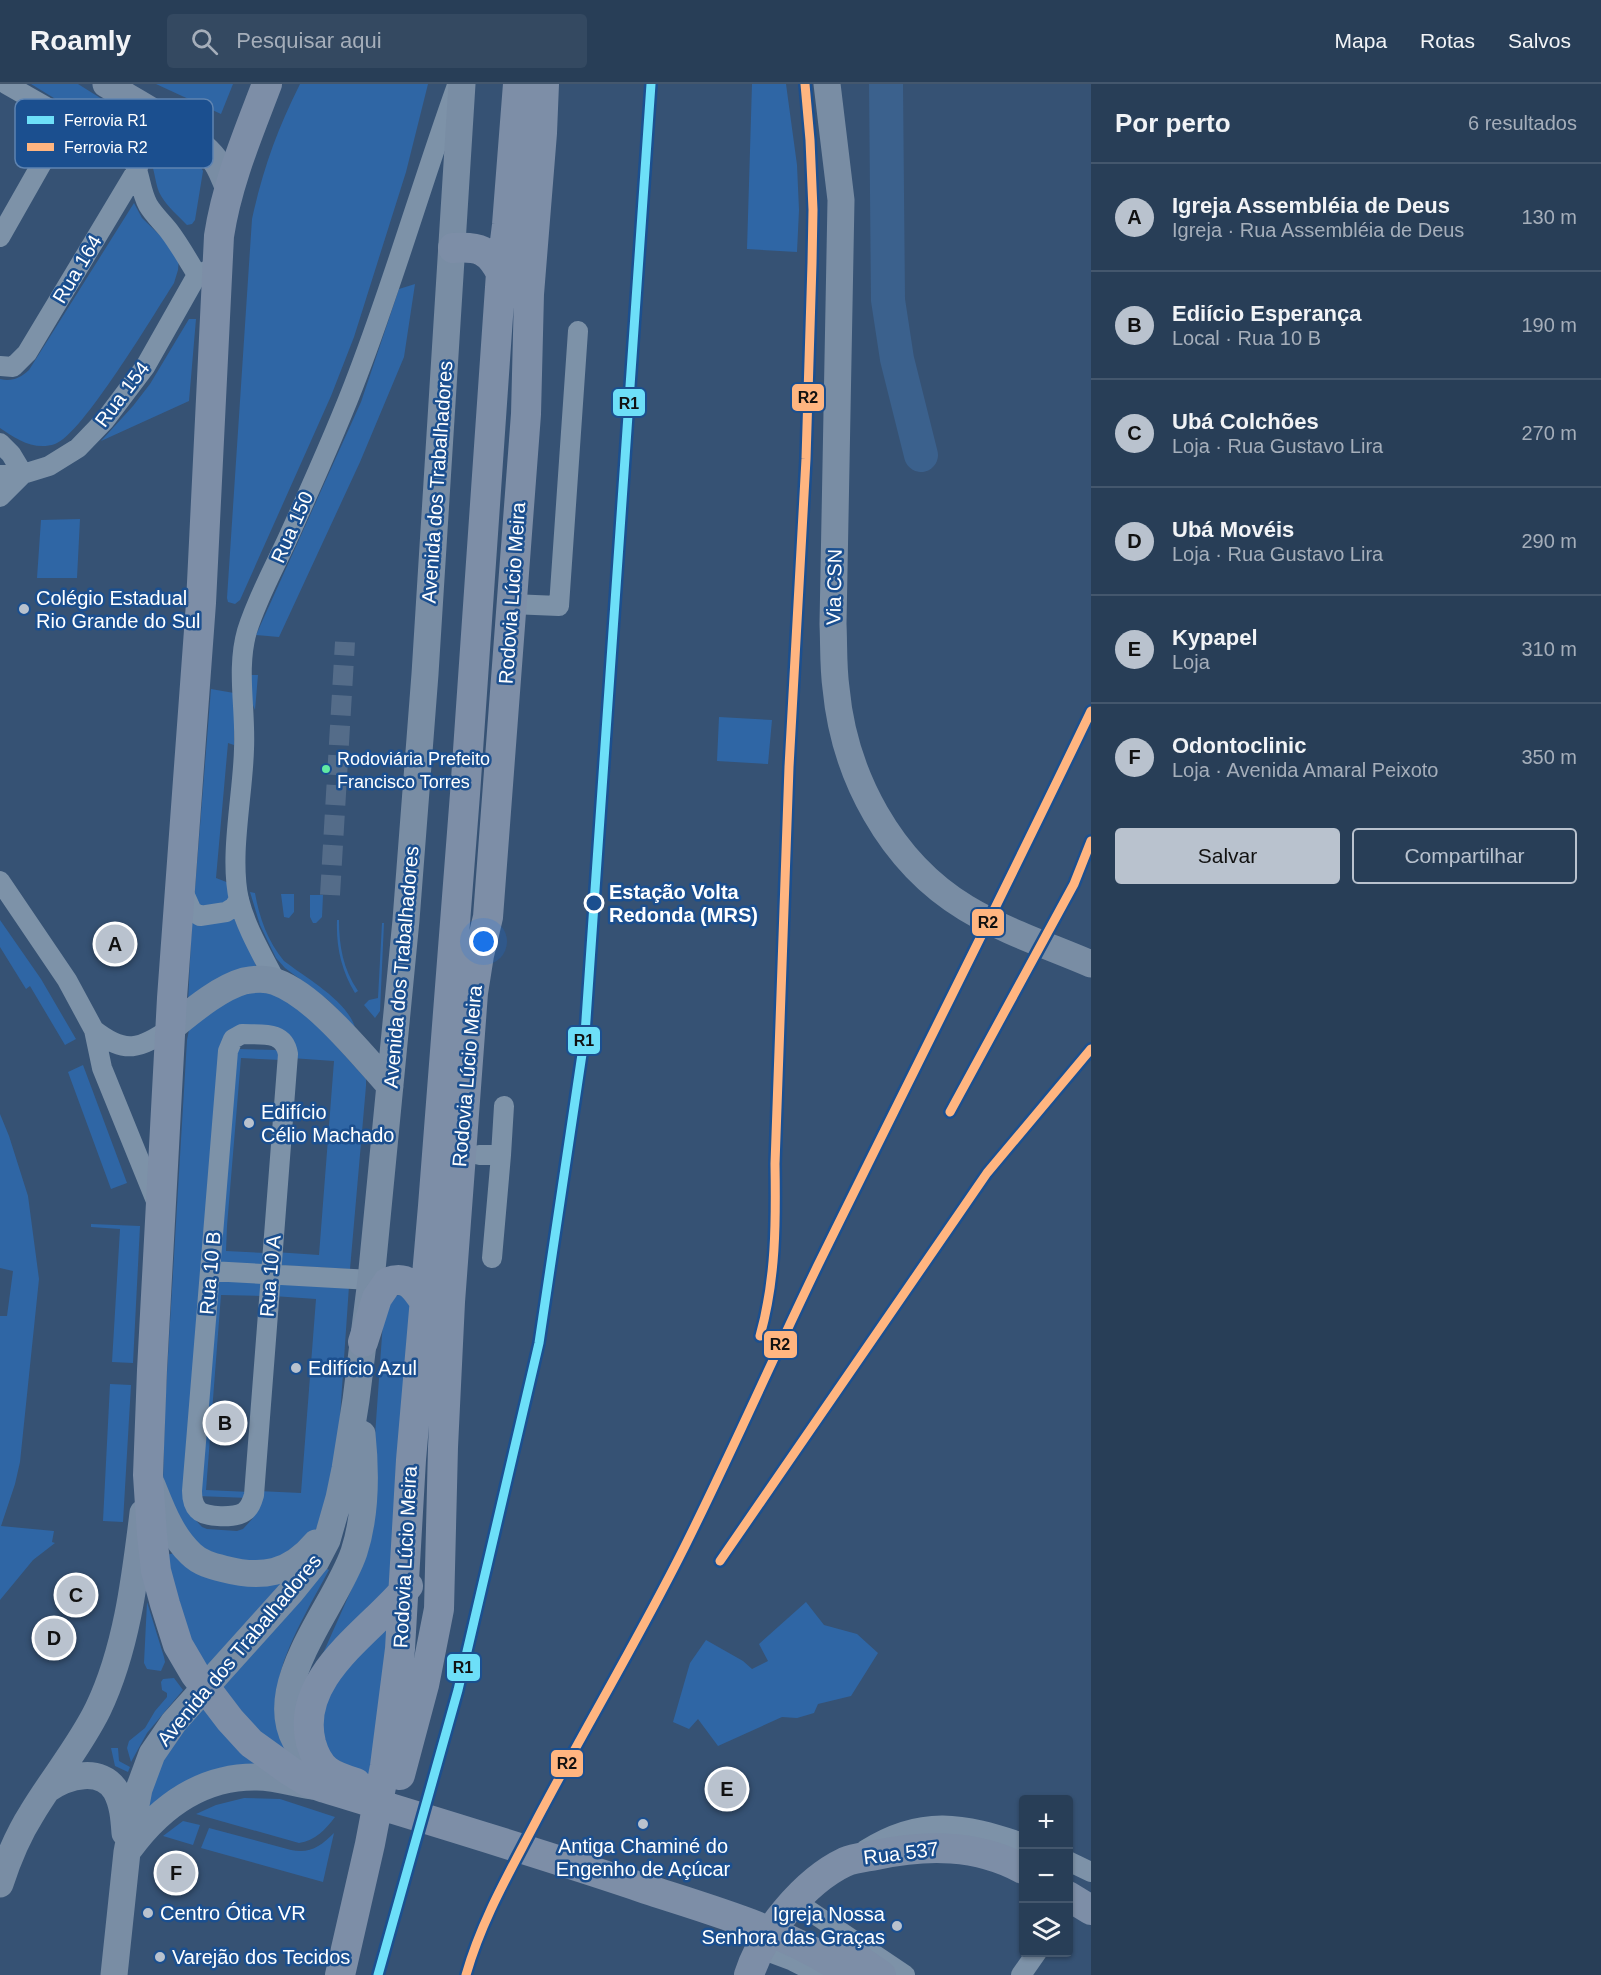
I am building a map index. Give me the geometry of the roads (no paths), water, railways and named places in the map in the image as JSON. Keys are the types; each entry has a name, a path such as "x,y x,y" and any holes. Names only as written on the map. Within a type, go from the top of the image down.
{"main road":[{"path":"106,84 130,99"},
{"path":"0,1884 18,1837 84,1735 98,1709 109,1682 123,1634 137,1556 148,1474 171,1028 201,603 208,270 242,150 267,84"},
{"name":"Avenida dos Trabalhadores","path":"128,1852 139,1789 146,1767 158,1744 187,1707 310,1569 325,1545 345,1469 371,1280 406,913 425,674 462,84"},
{"name":"Rodovia Lúcio Meira","path":"340,1975 370,1844 389,1741 399,1660 411,1460 464,806 501,273 510,194 518,84"},
{"name":"Rodovia Lúcio Meira","path":"370,1844 401,1772 424,1685 439,1609 444,1424 458,1188 473,993 488,917 526,414 529,294 544,84"},
{"path":"526,414 543,300 550,221 557,84"},
{"name":"Via CSN","path":"827,84 841,200 834,648 837,698 853,764 862,788 883,825 906,856 935,885 965,907 1002,927 1088,957"},
{"path":"213,159 230,189"},
{"path":"453,248 465,247 486,252 501,273"},
{"path":"328,1782 314,1751 309,1726 311,1707 317,1689 333,1664 389,1608 415,1577 437,1537 448,1504 457,1461 461,1377 477,1197 490,1155 491,949 488,917"},
{"path":"171,1028 213,997 238,984 254,980 276,982 297,994 324,1015 390,1086"},
{"path":"363,1342 377,1298 388,1282 401,1279 407,1281 424,1301"},
{"path":"328,1782 300,1748 290,1722 289,1698 298,1661 351,1559 358,1539 364,1476 363,1439 356,1400"},
{"path":"148,1474 170,1527 189,1552 203,1563 242,1574 263,1574 290,1566 314,1546 335,1514"},
{"path":"148,1474 156,1571 174,1634 188,1662 224,1712 237,1728 268,1757 299,1777 328,1782 476,1819 760,1910 829,1941 881,1975"},
{"path":"48,1789 63,1780 80,1776 99,1778 110,1784 121,1805 128,1852 114,1975"},
{"path":"128,1852 147,1826 162,1812 203,1786 234,1778 257,1777 328,1782 733,1917 793,1941 840,1974"},
{"name":"Rua 537","path":"755,1962 776,1925 795,1902 815,1882 847,1861 901,1849 944,1847 983,1854 1019,1868"}],"street":[{"path":"0,94 6,84 32,99"},
{"name":"Rua 150","path":"276,982 248,926 239,899 236,863 244,748 242,670 245,640 256,607 360,369 395,272 428,166 457,84"},
{"path":"0,237 39,168"},
{"path":"138,168 147,204 156,217 208,270"},
{"name":"Rua 164","path":"7,367 27,353 138,168"},
{"name":"Rua 154","path":"0,497 23,474 49,466 78,448 105,420 139,375 208,270"},
{"path":"511,604 559,606 578,331"},
{"path":"0,443 11,454 23,474 0,475"},
{"path":"0,881 67,980 94,1030 102,1068 160,1212"},
{"path":"181,885 192,911 200,916 226,912 234,907 239,899"},
{"path":"94,1030 113,1043 130,1047 144,1044 171,1028"},
{"name":"Rua 10 B","path":"221,1516 206,1515 198,1510 192,1498 192,1491 230,1045 237,1036 259,1035"},
{"name":"Rua 10 A","path":"221,1516 243,1513 254,1495 288,1054 285,1042 280,1038 259,1035"},
{"path":"492,1258 490,1155 504,1106"},
{"path":"210,1271 371,1280"},
{"name":"Rua 537","path":"847,1861 892,1835 932,1825 966,1827 1019,1842"},
{"path":"1073,1863 1091,1872"},
{"path":"795,1902 905,1975"},
{"path":"1021,1975 1034,1957"},
{"path":"755,1962 794,1961 840,1974"}],"waterway":[{"path":"886,84 888,300 897,359 921,455"}],"tunnel":[{"path":"330,895 345,642"}],"rail line":[{"name":"R1","path":"378,1975 458,1690 539,1343 585,1034 651,84"},
{"name":"R2","path":"760,1336 769,1293 774,1250 789,767 806,459 813,210 805,84"},
{"name":"R2","path":"466,1975 479,1936 496,1899 685,1546 818,1265 1091,711"},
{"name":"R2","path":"950,1112 1074,884 1091,841"},
{"name":"R2","path":"720,1561 987,1173 1091,1049"}],"place":[{"name":"Colégio Estadual Rio Grande do Sul","path":"24,609"},
{"name":"Rodoviária Prefeito Francisco Torres","path":"326,769"},
{"name":"Estação Volta Redonda (MRS)","path":"594,903"},
{"name":"Igreja Assembléia de Deus","path":"115,944"},
{"name":"Edifício Célio Machado","path":"249,1123"},
{"name":"Edifício Azul","path":"296,1368"},
{"name":"Ediício Esperança","path":"225,1423"},
{"name":"Ubá Colchões","path":"76,1595"},
{"name":"Ubá Movéis","path":"54,1638"},
{"name":"Kypapel","path":"727,1789"},
{"name":"Antiga Chaminé do Engenho de Açúcar","path":"643,1824"},
{"name":"Odontoclinic","path":"176,1873"},
{"name":"Centro Ótica VR","path":"148,1913"},
{"name":"Igreja Nossa Senhora das Graças","path":"897,1926"},
{"name":"Varejão dos Tecidos","path":"160,1957"}]}
